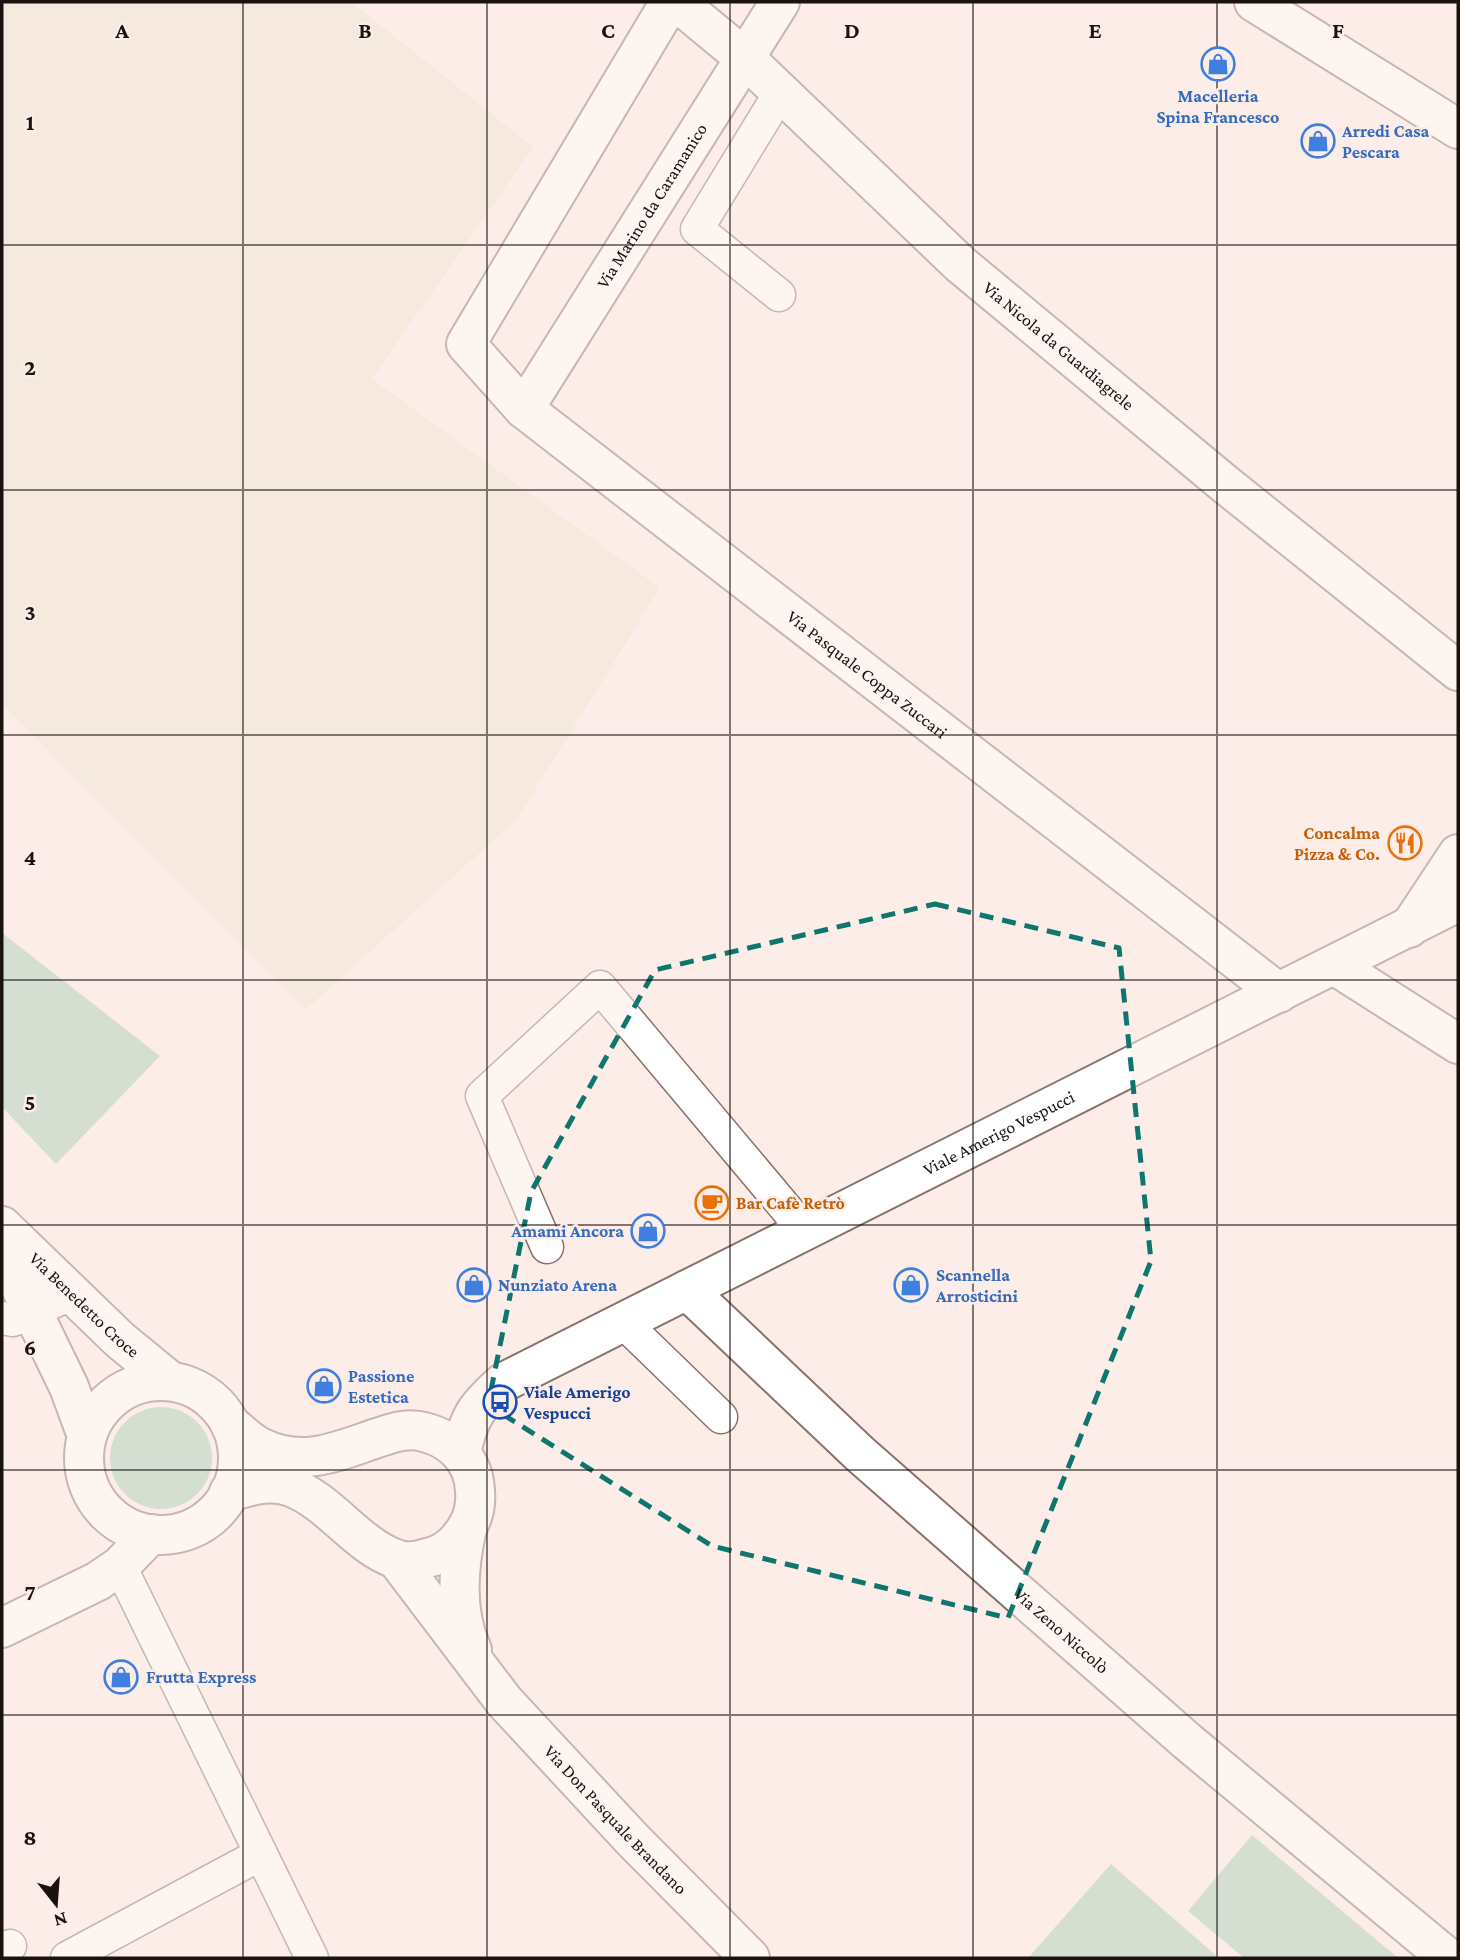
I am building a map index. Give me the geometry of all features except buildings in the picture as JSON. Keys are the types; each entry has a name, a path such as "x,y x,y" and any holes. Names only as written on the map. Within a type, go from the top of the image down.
{"street":[{"name":"Via Pasquale Coppa Zuccari","path":"670,2 466,344 524,409 1279,993"},
{"name":"Via Nicola da Guardiagrele","path":"677,2 746,59 960,264 1458,671"},
{"name":"Via Marino da Caramanico","path":"524,409 780,2"},
{"path":"1254,2 1458,130"},
{"path":"1409,928 1458,854"},
{"name":"Viale Amerigo Vespucci","path":"461,1453 467,1423 482,1401 504,1382 1458,902"},
{"path":"1334,965 1458,1044"},
{"name":"Via Benedetto Croce","path":"2,1226 120,1340 170,1381"},
{"name":"Via Benedetto Croce","path":"2,1249 17,1315 69,1387 87,1436"},
{"name":"Via Zeno Niccolò","path":"687,1290 860,1454 952,1535 1188,1742 1448,1958"},
{"path":"229,1492 256,1484 292,1488 320,1504 374,1547 397,1560 419,1560 442,1553 452,1546 467,1528 473,1516 475,1490 474,1476 461,1453 443,1439 421,1431 399,1431 326,1456 303,1458 278,1454 257,1446 230,1424 212,1401 186,1385 170,1381 152,1381 119,1393 94,1419 84,1452 85,1468 96,1500 107,1512 134,1530 166,1534 197,1525 221,1506 238,1466 235,1438 230,1424"},
{"name":"Via Don Pasquale Brandano","path":"467,1528 461,1556 460,1606 468,1642 485,1678"},
{"path":"2,1628 98,1581 120,1566 151,1534"},
{"name":"Via Don Pasquale Brandano","path":"397,1560 485,1678 632,1839 750,1958"}],"lane":[{"path":"779,295 697,229 780,93"},
{"path":"547,1247 482,1096 600,987 804,1231"},
{"path":"17,1315 71,1294"},
{"path":"623,1322 722,1417"},
{"path":"120,1566 312,1958"},
{"path":"67,1958 261,1854"}],"highlighted area":[{"path":"935,904 1119,948 1151,1261 1008,1618 712,1546 488,1405 531,1192 655,970"}],"shaded area":[{"path":"2,2 351,2 533,147 372,379 660,588 516,820 305,1010 2,704"}],"green space":[{"path":"2,933 160,1056 56,1164 2,1107"},
{"path":"161,1407 180,1411 197,1422 208,1439 212,1458 208,1477 197,1494 180,1505 161,1509 142,1505 125,1494 114,1477 110,1458 114,1439 125,1422 142,1411"},
{"path":"1252,1835 1398,1958 1244,1958 1188,1911"},
{"path":"1111,1864 1219,1958 1028,1958"}],"place":[{"name":"Macelleria Spina Francesco","path":"1218,64"},
{"name":"Arredi Casa Pescara","path":"1318,141"},
{"name":"Concalma Pizza & Co.","path":"1405,843"},
{"name":"Bar Cafè Retrò","path":"712,1203"},
{"name":"Amami Ancora","path":"648,1231"},
{"name":"Nunziato Arena","path":"474,1285"},
{"name":"Scannella Arrosticini","path":"911,1285"},
{"name":"Passione Estetica","path":"324,1386"},
{"name":"Viale Amerigo Vespucci","path":"500,1402"},
{"name":"Frutta Express","path":"121,1677"}]}
